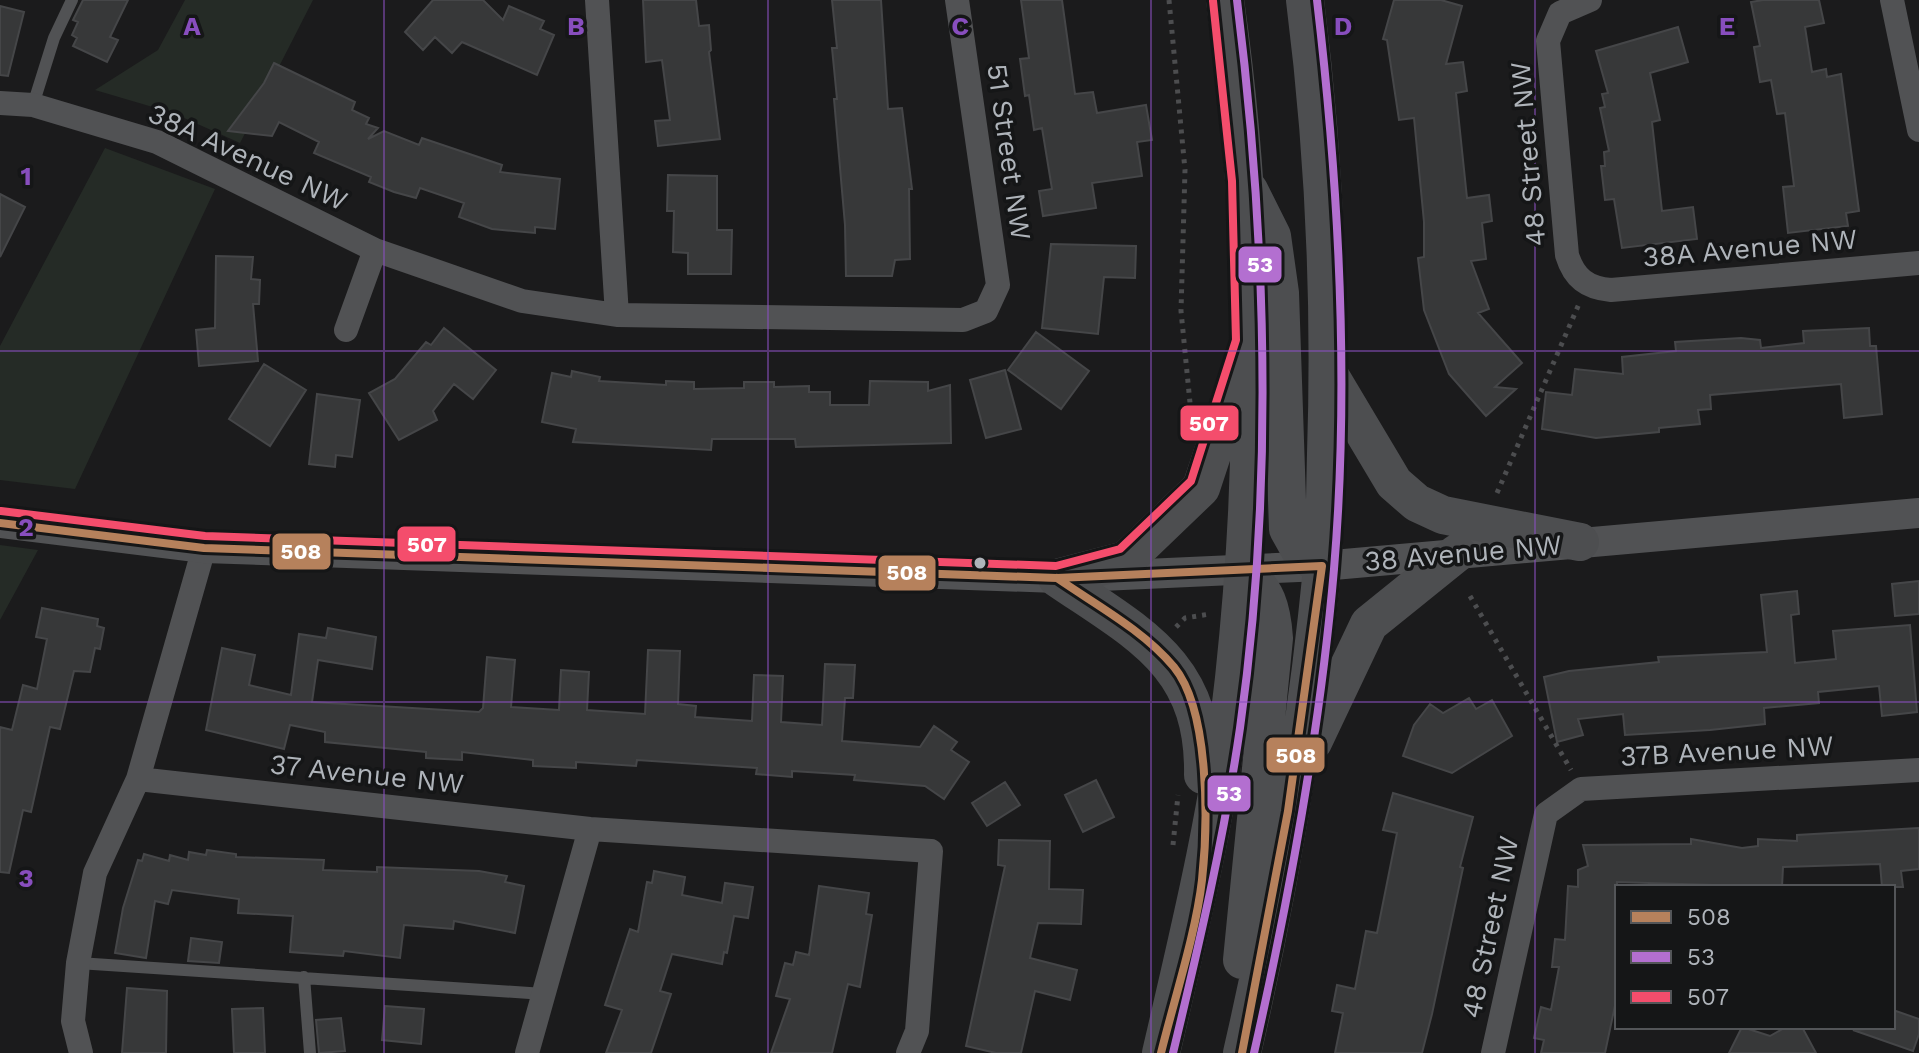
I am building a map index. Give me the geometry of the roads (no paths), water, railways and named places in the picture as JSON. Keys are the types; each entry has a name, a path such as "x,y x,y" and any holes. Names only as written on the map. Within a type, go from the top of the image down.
{"main road":[{"path":"1161,1053 1202,881 1234,680 1243,572 1249,436 1244,180 1225,0"},
{"path":"1240,1053 1270,935 1295,785 1322,566 1329,374 1325,212 1305,0"},
{"path":"1244,180 1272,236 1280,293 1288,529 1302,554 1322,566"},
{"path":"1057,578 1126,560 1201,488 1248,342"},
{"path":"1329,374 1394,483 1417,503 1443,515 1580,542"},
{"path":"1295,785 1334,693 1369,624 1457,553"},
{"path":"1240,1053 1242,958 1274,638 1267,597 1256,581 1243,572"},
{"path":"1057,578 1137,633 1173,666 1186,685 1204,743 1202,881"}],"street":[{"path":"597,0 617,315"},
{"name":"51 Street NW","path":"957,0 998,285 986,311"},
{"name":"48 Street NW","path":"1587,285 1577,277 1567,255 1548,41 1560,13 1590,0"},
{"path":"1892,0 1919,130"},
{"name":"38A Avenue NW","path":"0,103 33,105 157,142 375,250 522,301 617,315 963,320 986,311"},
{"path":"346,330 375,250"},
{"name":"38A Avenue NW","path":"1587,285 1611,290 1919,263"},
{"name":"38 Avenue NW","path":"0,523 204,548 1057,578 1243,572 1919,513"},
{"path":"81,1053 73,1021 78,963 95,873 138,779 204,548"},
{"name":"37B Avenue NW","path":"1546,814 1581,789 1919,770"},
{"name":"37 Avenue NW","path":"138,779 590,829 931,851 917,1031 908,1053"},
{"name":"48 Street NW","path":"1493,1053 1546,814"},
{"path":"527,1053 590,829"}],"lane":[{"path":"33,105 54,38 72,0"},
{"path":"78,963 544,994"},
{"path":"304,977 310,1053"}]}
